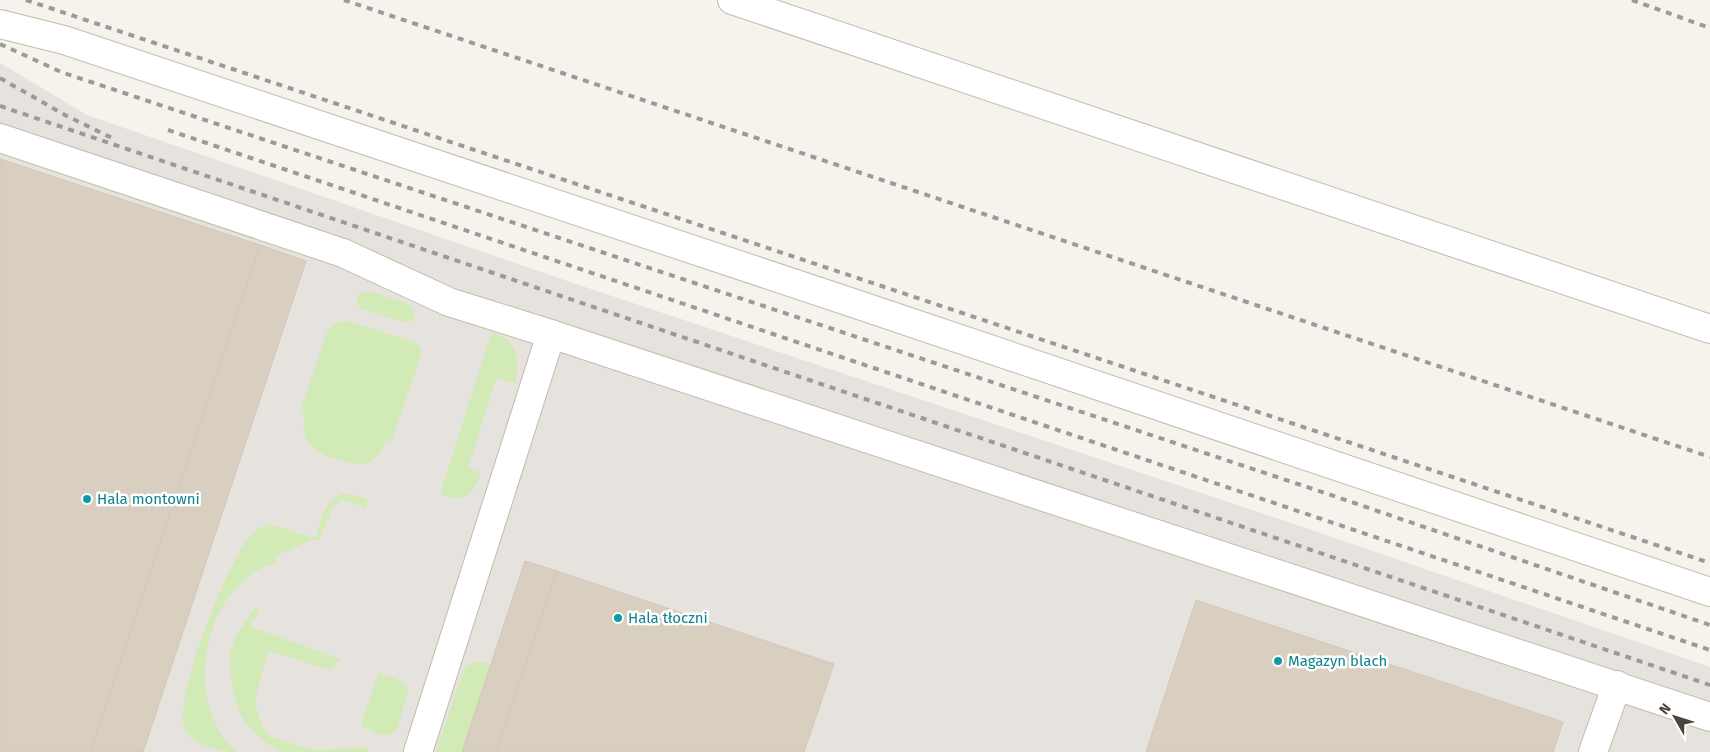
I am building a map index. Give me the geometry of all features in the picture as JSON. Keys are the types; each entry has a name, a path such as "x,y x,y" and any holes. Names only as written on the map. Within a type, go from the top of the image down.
{"lane":[{"path":"732,0 1710,329"},
{"path":"0,24 64,40 834,296 1710,592"},
{"path":"0,138 343,253 449,302 1710,717"},
{"path":"418,752 551,334"},
{"path":"1593,752 1617,685"}],"shaded area":[{"path":"0,63 87,115 576,284 1294,524 1710,667 1710,752 0,752"}],"green space":[{"path":"371,292 407,303 415,314 412,320 407,323 361,309 357,303 358,295"},
{"path":"348,321 414,342 421,351 421,356 391,442 385,440 379,455 374,460 362,464 340,460 317,451 307,440 304,433 305,415 300,413 328,330 334,323"},
{"path":"492,332 507,340 515,352 517,375 515,383 496,378 468,468 481,473 471,493 467,496 462,498 449,497 440,494"},
{"path":"342,494 368,499 366,508 343,500 333,506 319,540 311,540 275,556 277,562 258,570 247,578 238,586 220,610 208,644 205,661 206,694 216,725 236,752 214,749 198,742 187,733 184,727 183,710 187,686 206,627 230,569 242,547 253,533 269,524 315,538 321,518 330,502"},
{"path":"256,607 260,613 252,620 253,628 340,659 332,668 327,669 268,651 256,695 256,708 262,726 270,736 301,747 321,750 362,747 368,749 368,752 283,752 259,737 250,728 237,706 231,680 231,650 238,633"},
{"path":"479,661 491,665 462,752 436,752 465,666"},
{"path":"378,673 403,683 408,691 397,729 393,734 381,735 361,726"}],"building":[{"name":"Hala montowni","path":"0,159 260,245 90,752 0,752"},
{"path":"260,245 306,261 143,752 90,752"},
{"path":"525,561 557,571 496,752 462,752"},
{"name":"Hala tłoczni","path":"557,571 834,664 804,752 496,752"},
{"name":"Magazyn blach","path":"1196,600 1563,722 1553,752 1146,752"}],"railway":[{"path":"26,0 1710,563"},
{"path":"344,0 1710,457"},
{"path":"1632,0 1710,28"},
{"path":"0,44 61,72 1328,494 1710,625"},
{"path":"0,78 65,115 116,140"},
{"path":"0,106 1710,685"},
{"path":"168,130 1710,650"}],"place":[{"name":"Hala montowni","path":"87,499"},
{"name":"Hala tłoczni","path":"618,618"},
{"name":"Magazyn blach","path":"1278,661"}]}
